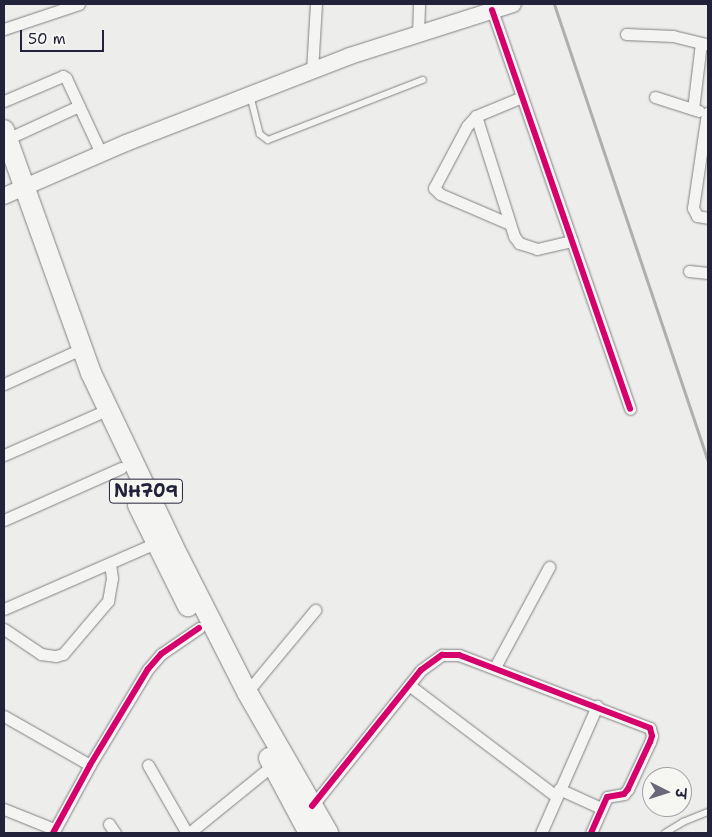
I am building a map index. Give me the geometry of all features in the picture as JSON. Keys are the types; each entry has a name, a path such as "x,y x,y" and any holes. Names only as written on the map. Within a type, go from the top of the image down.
{"highway":[{"name":"NH709","path":"5,134 14,192 91,373 173,546 247,692 328,833"},
{"name":"NH709","path":"4,165 72,353 121,468 156,544 199,628 309,833"}],"main road":[{"path":"14,192 101,153 312,71 418,34 513,4"}],"street":[{"path":"4,29 79,4"},
{"path":"312,71 316,4"},
{"path":"418,34 419,4"},
{"path":"492,10 630,409"},
{"path":"626,34 673,36 704,44 693,109"},
{"path":"4,101 63,76 101,153"},
{"path":"510,224 440,194 434,188 467,126 476,116 522,97"},
{"path":"655,97 707,113 693,208 697,216 708,218"},
{"path":"5,134 79,106"},
{"path":"476,116 510,224 519,243 528,247 545,248 572,241"},
{"path":"689,272 708,274"},
{"path":"4,384 72,353"},
{"path":"4,454 98,414"},
{"path":"4,520 121,468"},
{"path":"4,609 156,544"},
{"path":"4,629 41,654 56,656 63,654 108,601 112,578 110,563"},
{"path":"495,667 549,567"},
{"path":"247,692 315,610"},
{"path":"4,809 53,831 148,669 161,654 199,628"},
{"path":"312,806 421,670 442,655 459,655 646,725 652,731 652,736 628,789 624,794 607,797 591,833"},
{"path":"409,685 557,793 601,808"},
{"path":"541,833 596,706"},
{"path":"4,716 90,765"},
{"path":"148,765 188,833 273,765"}],"lane":[{"path":"251,95 260,134 268,140 423,80"},
{"path":"664,833 683,822 708,812"}],"railway":[{"path":"554,4 708,461"}],"cycle path":[{"path":"492,10 630,409"},
{"path":"53,833 90,765 148,669 161,654 199,628"},
{"path":"312,806 421,670 442,655 459,655 650,728 652,736 650,742 628,789 624,794 607,797 591,833"}]}
